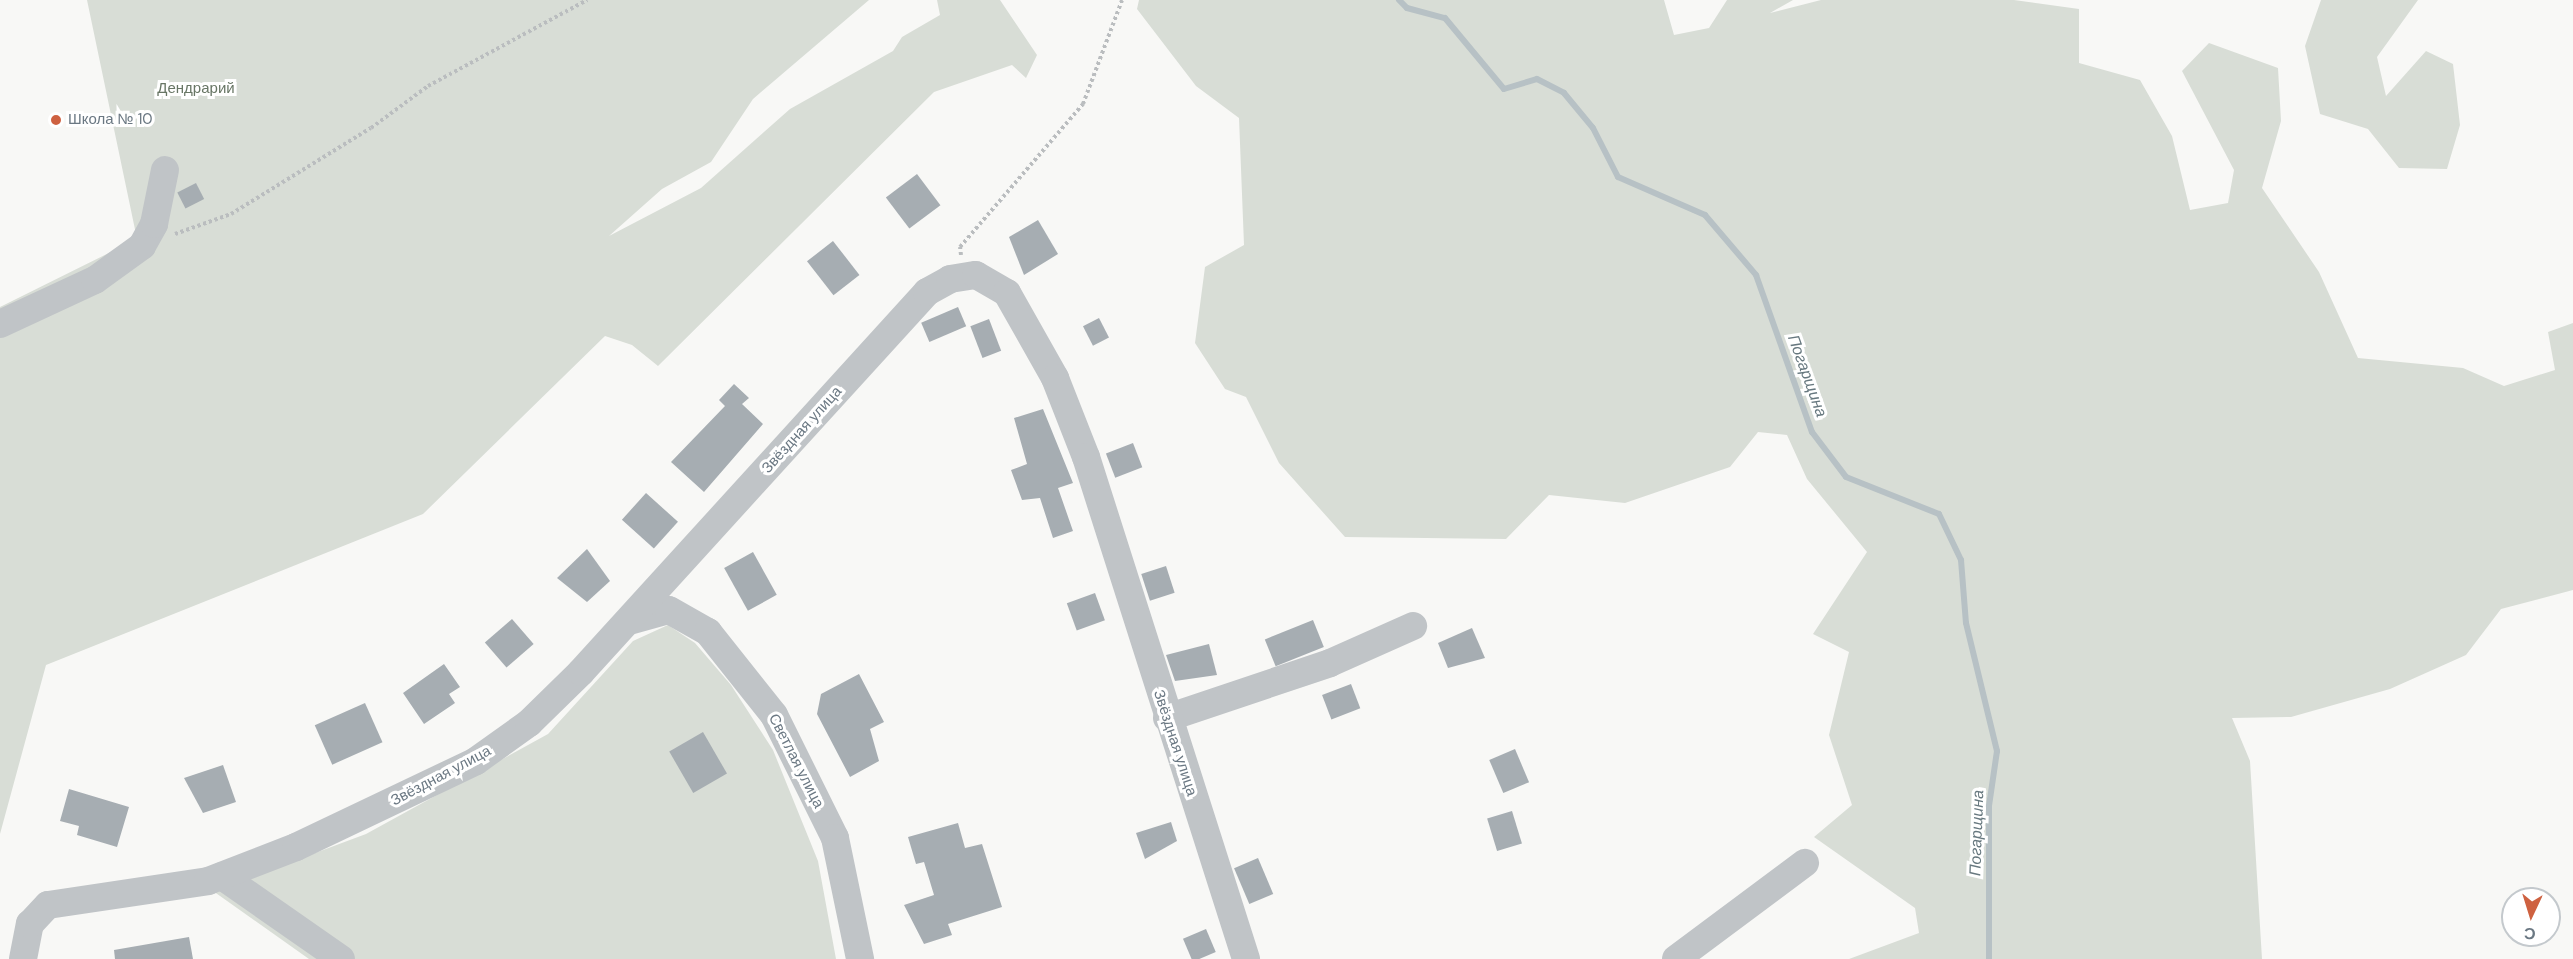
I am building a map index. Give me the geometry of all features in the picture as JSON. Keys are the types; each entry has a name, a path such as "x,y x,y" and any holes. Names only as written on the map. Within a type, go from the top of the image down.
{"street":[{"path":"0,324 96,280 142,246 154,224 165,170"},
{"name":"Звёздная улица","path":"22,959 30,924 48,905 116,899 222,876 305,843 476,760 529,723 627,621 927,292 975,275 1006,293 1055,378 1086,457 1167,718 1246,959"},
{"name":"Светлая улица","path":"627,621 669,610 708,632 774,715 835,838 860,959"},
{"path":"1167,718 1330,663 1413,626"},
{"path":"1676,959 1718,933 1805,863"},
{"path":"222,876 341,959"}],"path":[{"path":"142,246 231,214 371,128 428,86 587,0"},
{"path":"965,277 960,247 1083,104 1122,0"}],"green space":[{"name":"Дендрарий","path":"87,0 869,0 753,99 711,162 662,189 609,236 701,188 790,109 893,51 902,37 940,15 937,0 1000,0 1037,55 1026,78 1012,65 934,92 658,366 632,345 605,336 423,514 46,665 0,834 0,307 137,239"},
{"path":"1139,0 1664,0 1674,35 1709,28 1727,0 1793,0 1770,13 1821,0 2014,0 2079,9 2079,63 2140,80 2172,136 2190,210 2228,203 2234,170 2182,71 2209,43 2278,68 2281,121 2262,188 2319,272 2358,358 2463,368 2504,386 2555,370 2548,332 2573,323 2573,590 2501,609 2466,655 2390,689 2291,717 2232,718 2250,761 2262,959 1849,959 1919,933 1915,908 1814,837 1852,805 1829,735 1849,652 1813,634 1867,552 1807,479 1787,435 1758,432 1730,467 1625,503 1549,495 1506,539 1345,537 1279,463 1246,397 1225,389 1195,343 1205,267 1244,245 1239,118 1196,86 1137,9"},
{"path":"2321,0 2418,0 2377,57 2386,96 2426,51 2453,64 2460,125 2447,169 2399,168 2368,129 2320,114 2305,46"},
{"path":"668,625 695,643 731,685 773,750 818,861 836,959 309,959 213,891 366,834 548,734 633,641"}],"building":[{"path":"917,174 940,205 909,229 886,197"},
{"path":"196,183 204,199 185,209 177,193"},
{"path":"1038,220 1058,254 1024,275 1009,237"},
{"path":"833,241 859,275 833,295 807,261"},
{"path":"958,307 966,326 929,342 921,323"},
{"path":"1099,318 1109,338 1093,346 1083,326"},
{"path":"989,319 1001,351 983,358 970,326"},
{"path":"734,384 749,398 742,404 763,424 704,492 671,462 725,406 719,400"},
{"path":"1043,409 1073,483 1058,488 1073,531 1053,538 1040,498 1022,500 1011,470 1027,464 1014,418"},
{"path":"1133,443 1142,467 1115,478 1106,453"},
{"path":"646,493 678,522 654,549 622,520"},
{"path":"587,549 610,581 587,602 557,578"},
{"path":"753,552 777,595 748,611 724,568"},
{"path":"1166,566 1175,593 1150,601 1141,574"},
{"path":"1095,593 1105,620 1077,631 1067,603"},
{"path":"512,619 534,644 506,668 485,643"},
{"path":"1313,620 1324,647 1276,666 1265,639"},
{"path":"1472,628 1485,658 1448,668 1438,643"},
{"path":"1209,644 1217,675 1175,681 1166,655"},
{"path":"444,664 460,687 449,694 455,703 424,724 403,693"},
{"path":"859,674 884,722 870,729 879,761 850,777 817,714 821,694"},
{"path":"1351,684 1360,708 1331,719 1322,695"},
{"path":"365,703 382,742 332,765 315,725"},
{"path":"703,732 727,774 693,793 669,752"},
{"path":"1515,749 1529,782 1503,793 1489,760"},
{"path":"223,765 236,802 203,813 184,778"},
{"path":"69,789 129,807 117,847 77,835 79,826 60,821"},
{"path":"1512,811 1522,844 1497,851 1487,819"},
{"path":"1171,822 1177,841 1145,859 1136,833"},
{"path":"958,823 965,848 982,844 1002,907 948,924 952,935 924,944 904,905 934,895 924,862 916,864 908,837"},
{"path":"1258,858 1273,894 1249,904 1234,868"},
{"path":"1206,929 1216,952 1199,959 1192,959 1183,939"},
{"path":"189,937 193,959 115,959 114,950"}],"waterway":[{"name":"Погарщина","path":"1399,0 1407,8 1445,18 1504,89 1537,79 1564,93 1593,128 1618,177 1705,215 1756,275 1812,432 1846,477 1939,514 1961,560 1966,623 1997,751 1989,806 1989,959"}],"place":[{"name":"Школа № 10","path":"56,120"}]}
